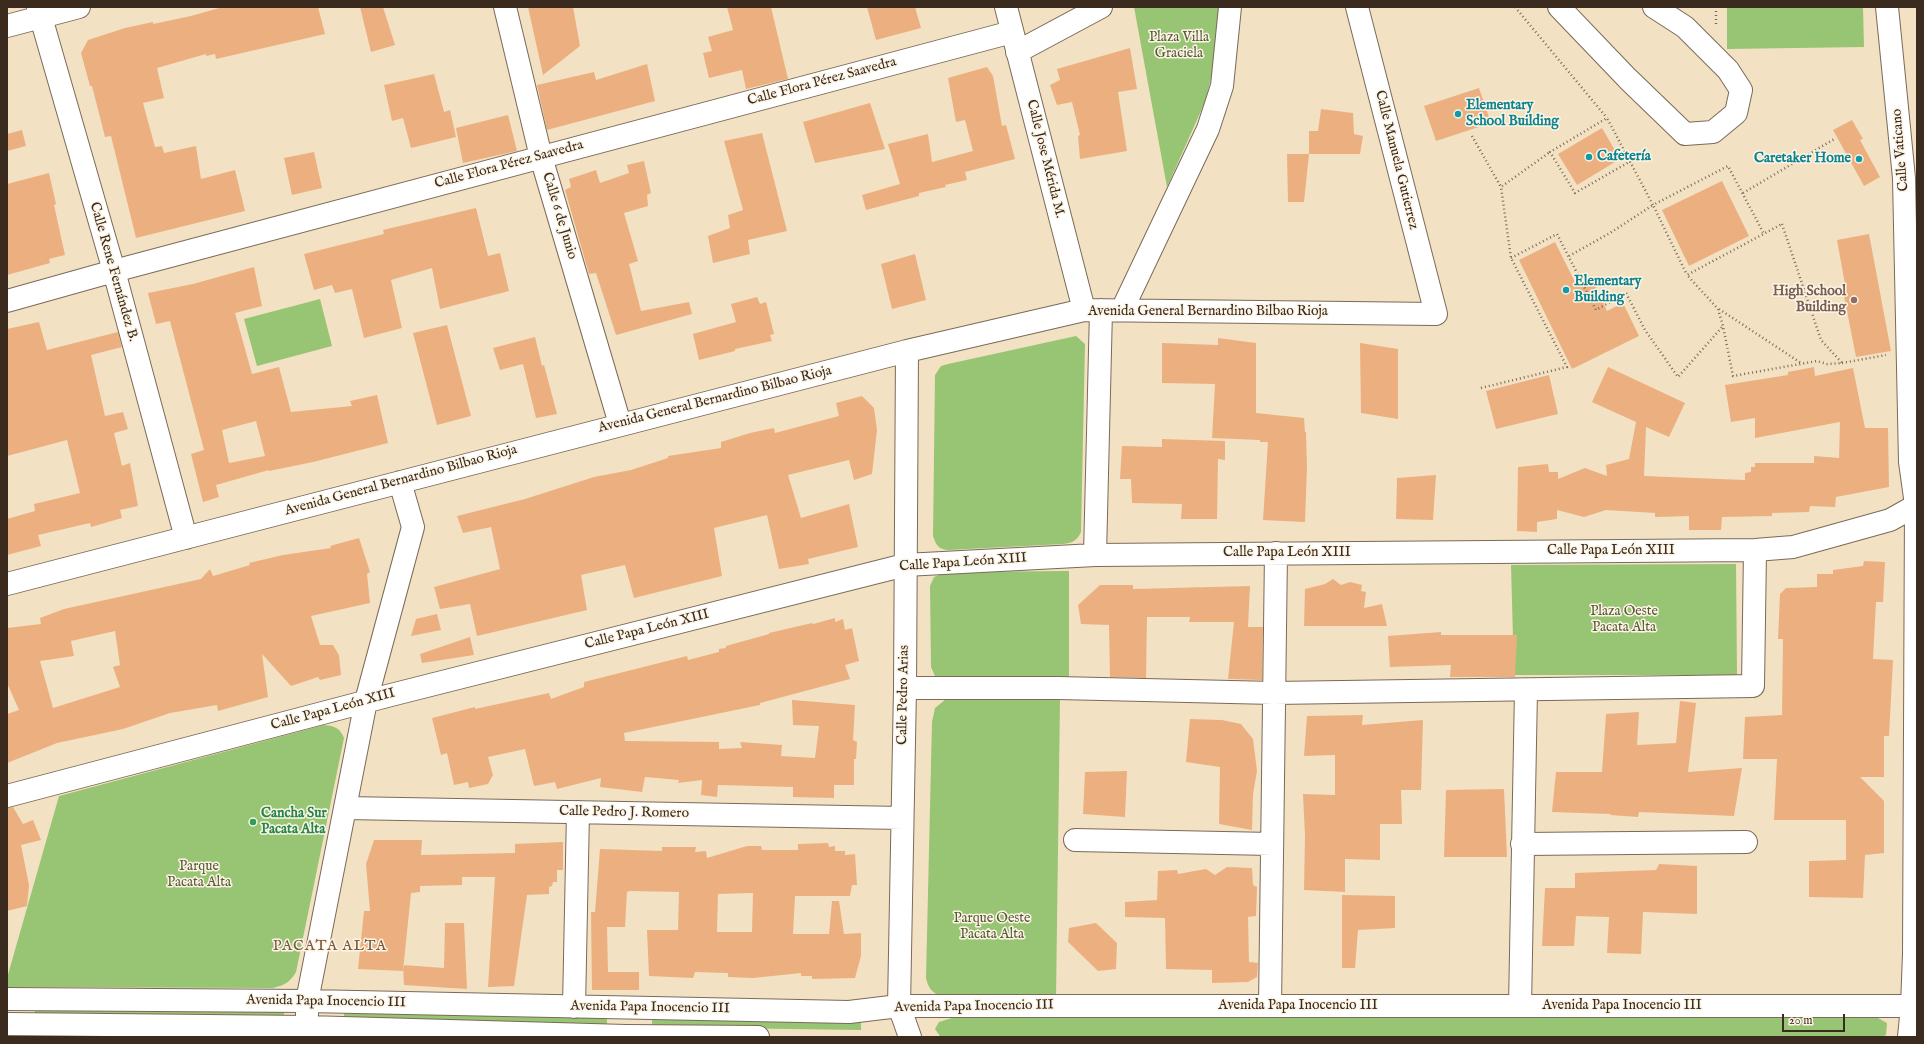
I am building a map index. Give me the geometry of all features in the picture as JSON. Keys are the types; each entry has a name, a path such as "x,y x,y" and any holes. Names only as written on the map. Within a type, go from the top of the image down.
{"street":[{"path":"7,26 39,12 80,7"},
{"name":"Calle 6 de Junio","path":"505,7 541,156 620,424"},
{"name":"Calle Jose Mérida M.","path":"1006,7 1015,42 1102,310"},
{"name":"Calle Flora Pérez Saavedra","path":"7,301 541,156 1015,42 1100,7"},
{"path":"1095,555 1102,310 1208,129 1222,86 1230,7"},
{"name":"Calle Manuela Gutierrez","path":"1357,7 1436,314"},
{"path":"1559,7 1628,79 1685,134 1713,132 1736,112 1741,90 1728,70 1685,26 1654,7"},
{"name":"Calle Vaticano","path":"1887,7 1904,178 1917,505 1916,954 1915,1007 1909,1037"},
{"name":"Calle Rene Fernández B.","path":"39,12 114,271 186,538"},
{"name":"Avenida General Bernardino Bilbao Rioja","path":"7,584 620,424 907,351 1102,310 1436,314"},
{"name":"Calle Pedro Arias","path":"907,351 899,1006 910,1037"},
{"path":"308,1032 307,1001 366,701 413,527 400,482"},
{"name":"Calle Papa León XIII","path":"7,796 366,701 905,565 1095,555 1276,552 1755,550 1793,547 1890,520 1917,505"},
{"path":"904,688 1058,688 1274,692 1753,686 1755,550"},
{"path":"1270,1006 1276,552"},
{"path":"1520,1006 1526,690"},
{"name":"Calle Pedro J. Romero","path":"346,808 902,818"},
{"path":"574,1007 578,812"},
{"path":"1075,840 1272,844"},
{"path":"1522,844 1746,842"},
{"path":"15,999 15,1024"},
{"name":"Avenida Papa Inocencio III","path":"15,999 307,1001 849,1012 899,1006 1915,1007"},
{"path":"626,1008 626,1037"},
{"name":"Avenida Papa Inocencio III","path":"15,1024 308,1032 626,1037 758,1037"}],"path":[{"path":"1515,7 1607,118 1631,161 1687,275 1718,309 1802,364"},
{"path":"1501,187 1550,152 1607,118"},
{"path":"1472,136 1501,187 1512,258 1567,367 1481,388"},
{"path":"1743,193 1836,138"},
{"path":"1550,152 1575,193 1631,161"},
{"path":"1569,256 1610,233 1653,205 1728,166 1764,234"},
{"path":"1687,275 1782,224 1821,340 1842,363"},
{"path":"1512,258 1557,234 1596,310 1626,293 1645,330 1678,377 1723,326"},
{"path":"1718,309 1733,376 1817,361 1827,364 1842,363 1886,355"}],"green space":[{"name":"Plaza Villa Graciela","path":"1134,7 1221,7 1215,63 1205,102 1167,187"},
{"path":"1727,7 1863,7 1864,47 1727,49"},
{"path":"320,299 332,346 257,366 244,319"},
{"path":"1076,336 1085,344 1081,532 1078,538 1069,543 1063,544 949,550 940,548 933,536 935,375 941,366 948,364"},
{"name":"Plaza Oeste Pacata Alta","path":"1736,564 1737,675 1514,675 1511,565"},
{"path":"1069,571 1069,680 940,679 935,676 931,667 930,586 934,577 947,572"},
{"name":"Parque Oeste Pacata Alta","path":"946,699 1060,699 1056,998 941,997 929,987 926,978 932,722 935,708"},
{"name":"Parque Pacata Alta","path":"324,725 337,728 344,738 296,972 289,981 273,988 7,987 7,978 59,796"},
{"path":"35,1005 284,1008 284,1017 35,1014"},
{"path":"344,1012 607,1017 607,1026 344,1020"},
{"path":"652,1018 861,1021 861,1030 652,1027"},
{"path":"952,1018 1878,1018 1887,1023 1886,1035 1881,1037 940,1036 935,1029 939,1022"}],"building":[{"path":"223,7 318,7 325,34 216,59 215,54 206,56 206,54 157,68 164,98 143,103 155,147 162,146 164,153 196,146 201,179 235,170 245,211 136,238 111,136 105,137 92,86 90,86 81,53 88,40 125,28 191,16"},
{"path":"360,7 383,7 395,45 371,52"},
{"path":"528,7 573,7 580,46 543,75"},
{"path":"727,7 771,7 788,79 746,89 742,70 709,78 703,53 712,51 708,37 733,30"},
{"path":"867,7 915,7 921,28 876,40"},
{"path":"1130,48 1137,89 1118,92 1127,151 1080,159 1078,136 1080,135 1072,102 1057,105 1050,85 1060,80 1057,69"},
{"path":"647,64 655,101 547,130 537,85 594,72 596,80"},
{"path":"987,67 993,76 1002,126 1006,125 1015,159 965,172 967,180 945,185 946,187 919,193 919,196 866,210 862,195 900,184 888,144 928,134 932,162 973,151 965,120 956,122 948,78"},
{"path":"434,74 444,112 450,110 456,137 411,148 403,118 392,121 384,85"},
{"name":"Elementary School Building","path":"1479,88 1491,123 1436,141 1424,106"},
{"path":"870,103 885,149 815,163 803,122"},
{"path":"1321,109 1353,113 1354,134 1363,136 1360,154 1309,154 1309,131 1318,131"},
{"path":"508,115 517,151 463,163 456,128"},
{"name":"Caretaker Home","path":"1852,120 1863,139 1860,140 1880,177 1864,186 1833,130"},
{"name":"Cafetería","path":"1602,128 1620,159 1577,185 1558,154"},
{"path":"22,130 26,146 7,151 7,134"},
{"path":"762,133 787,231 748,240 750,254 713,263 708,236 730,228 728,215 743,210 724,141"},
{"path":"314,152 322,188 292,195 284,158"},
{"path":"1287,154 1309,154 1304,202 1288,202"},
{"path":"644,161 651,193 647,195 648,206 624,213 638,261 629,264 641,311 689,302 692,314 616,335 596,273 589,274 565,190 571,187 569,179 596,170 600,183 629,173 627,165"},
{"path":"49,173 56,204 54,205 65,255 49,259 50,263 7,275 7,184"},
{"path":"1722,181 1749,236 1689,266 1662,210"},
{"path":"476,208 488,256 500,253 509,291 440,309 432,268 391,280 402,328 364,338 352,289 335,293 332,285 314,290 304,254 384,234 383,230"},
{"name":"High School Building","path":"1869,234 1891,351 1856,357 1843,291 1846,290 1837,240"},
{"path":"1555,242 1576,284 1591,277 1607,311 1623,303 1639,336 1572,369 1519,260"},
{"path":"915,254 926,300 892,309 881,264"},
{"path":"254,267 262,306 235,313 252,374 279,367 291,412 352,406 350,401 377,395 388,443 313,462 269,470 216,485 219,497 203,502 191,454 204,450 170,321 156,324 148,293 193,284","holes":["256,421 265,456 229,463 222,430"]},
{"path":"757,297 760,304 766,302 774,334 770,335 772,341 735,349 735,351 699,360 693,334 736,322 731,304"},
{"path":"39,322 47,350 118,332 122,347 91,355 105,416 123,412 128,429 114,433 122,466 130,463 138,506 120,510 122,518 91,527 90,523 38,535 41,546 7,555 7,519 35,511 34,504 80,493 67,440 7,456 7,329"},
{"path":"447,325 471,416 437,425 413,333"},
{"path":"535,337 542,366 544,365 557,414 536,418 523,364 500,370 493,348"},
{"path":"1218,338 1256,343 1256,413 1304,418 1307,467 1305,522 1263,520 1268,442 1260,442 1260,440 1212,438 1215,384 1162,383 1162,343 1218,345"},
{"path":"1360,343 1398,349 1398,419 1361,413"},
{"path":"1608,367 1685,403 1669,437 1646,427 1644,476 1745,480 1745,473 1751,472 1751,467 1755,467 1755,463 1814,463 1814,456 1839,458 1840,422 1755,438 1755,418 1731,422 1725,385 1788,375 1788,372 1814,367 1815,376 1853,368 1865,428 1888,428 1889,487 1836,497 1835,507 1810,506 1809,512 1772,513 1772,516 1722,517 1721,530 1689,530 1689,516 1655,517 1655,513 1606,510 1584,517 1557,510 1557,519 1537,522 1537,532 1517,531 1518,467 1548,464 1549,472 1558,472 1558,479 1585,468 1607,476 1606,465 1629,459 1636,422 1592,402"},
{"path":"1549,375 1558,414 1496,429 1486,391"},
{"path":"862,396 874,408 877,430 872,474 854,480 849,460 788,475 801,518 849,504 858,547 808,559 809,564 779,569 767,515 714,528 722,576 634,598 625,565 581,575 587,610 477,636 470,604 440,609 434,587 500,569 491,527 463,533 457,516 525,499 594,477 631,470 668,458 668,456 721,448 721,442 750,433 774,428 775,433 839,416 836,403"},
{"path":"1162,439 1225,441 1225,460 1218,459 1217,519 1181,519 1182,504 1132,503 1131,479 1120,479 1122,446 1162,447"},
{"path":"1436,475 1433,520 1396,519 1397,478"},
{"path":"359,538 370,572 367,574 370,603 311,616 320,645 333,645 339,655 341,675 320,680 318,677 291,686 262,654 268,697 218,711 217,705 170,713 123,729 57,743 7,763 7,714 19,710 7,683 7,628 41,624 40,618 64,609 201,579 210,569 213,576 250,565 249,563 283,555 331,548 330,546","holes":["115,631 120,665 113,667 120,687 53,708 40,661 74,656 71,641"]},
{"path":"1864,561 1885,562 1883,602 1876,602 1873,659 1893,660 1889,736 1884,736 1884,777 1860,777 1884,801 1884,853 1865,855 1863,898 1809,897 1809,861 1846,860 1846,820 1774,820 1777,759 1743,759 1745,717 1782,715 1783,639 1778,639 1780,594 1786,588 1817,587 1817,574 1833,574 1833,570 1863,566"},
{"path":"1333,579 1341,585 1350,582 1362,585 1361,591 1366,592 1364,608 1382,604 1387,626 1304,626 1305,589 1325,584"},
{"path":"1100,585 1133,585 1133,589 1250,586 1248,627 1263,627 1262,680 1228,679 1234,622 1189,622 1190,617 1147,617 1146,678 1110,677 1109,625 1081,624 1078,605"},
{"path":"437,614 441,630 411,636 416,619"},
{"path":"835,618 835,622 843,619 845,630 852,628 859,661 845,665 850,679 760,703 760,705 624,733 625,741 719,742 719,749 742,748 740,742 782,745 781,756 815,758 819,726 793,725 792,700 855,705 853,740 857,742 856,759 854,759 854,785 834,785 834,798 793,797 793,787 718,785 717,797 701,795 702,780 678,783 679,780 645,777 642,792 600,787 601,778 557,789 555,782 534,786 525,749 488,757 493,775 488,784 469,788 468,782 454,785 447,753 441,755 432,718 475,707 475,709 549,693 551,699 584,687 584,682 687,656 688,660 719,652 719,649 726,648 726,646 769,633"},
{"path":"1441,632 1441,635 1517,635 1515,677 1450,677 1451,665 1390,667 1388,636"},
{"path":"470,637 474,655 422,663 420,654"},
{"path":"1680,701 1696,703 1688,772 1742,768 1734,816 1639,812 1638,817 1610,815 1611,814 1552,812 1556,772 1602,772 1606,714 1639,712 1637,745 1676,743"},
{"path":"1363,715 1362,725 1423,720 1421,790 1401,790 1402,824 1380,824 1380,860 1345,859 1345,892 1304,890 1305,836 1303,794 1335,795 1335,755 1304,756 1307,716"},
{"path":"1190,719 1222,720 1241,724 1253,739 1257,771 1253,794 1252,830 1219,824 1220,767 1186,762"},
{"path":"1127,771 1125,817 1083,814 1085,772"},
{"path":"1504,789 1507,857 1444,857 1446,790"},
{"path":"13,807 23,824 33,820 41,840 21,845 29,885 27,906 7,911 7,808"},
{"path":"374,840 422,840 421,855 515,853 515,844 563,842 563,870 557,870 557,882 553,882 552,886 549,887 549,894 527,895 514,986 488,987 495,877 462,877 462,885 420,886 420,892 411,893 403,971 358,969 364,911 370,911 366,864"},
{"path":"828,843 829,847 835,846 835,851 845,851 845,855 855,854 857,885 852,885 850,896 795,896 793,934 829,934 832,901 839,901 844,934 861,933 861,956 855,978 812,979 812,976 801,976 801,973 753,978 728,977 728,973 695,972 693,978 649,976 647,930 678,930 679,892 630,891 627,892 625,927 607,927 608,972 639,972 639,990 592,990 591,912 595,912 600,849 662,851 662,847 696,847 695,852 706,851 707,858 747,846 761,846 762,850 798,850 798,844","holes":["753,893 752,932 717,932 718,894"]},
{"path":"1659,864 1697,866 1697,914 1643,912 1641,954 1607,953 1609,917 1576,916 1574,946 1542,946 1545,888 1575,888 1575,873 1656,870"},
{"path":"1227,867 1252,868 1253,885 1257,887 1256,916 1248,917 1249,962 1258,963 1257,977 1248,982 1212,983 1212,970 1166,969 1165,918 1125,917 1125,902 1157,900 1158,871 1177,870 1178,874 1206,869 1215,875"},
{"path":"1342,895 1395,896 1395,928 1358,930 1355,968 1342,968"},
{"path":"445,923 464,923 467,989 404,985 403,965 444,968"},
{"path":"1096,923 1117,943 1116,969 1098,971 1068,942 1069,928"}],"place":[{"name":"Elementary School Building","path":"1458,114"},
{"name":"Cafetería","path":"1589,157"},
{"name":"Caretaker Home","path":"1859,159"},
{"name":"Elementary Building","path":"1566,290"},
{"name":"High School Building","path":"1854,300"},
{"name":"Cancha Sur Pacata Alta","path":"253,822"}],"district":[{"name":"PACATA ALTA","path":"330,947"}]}
